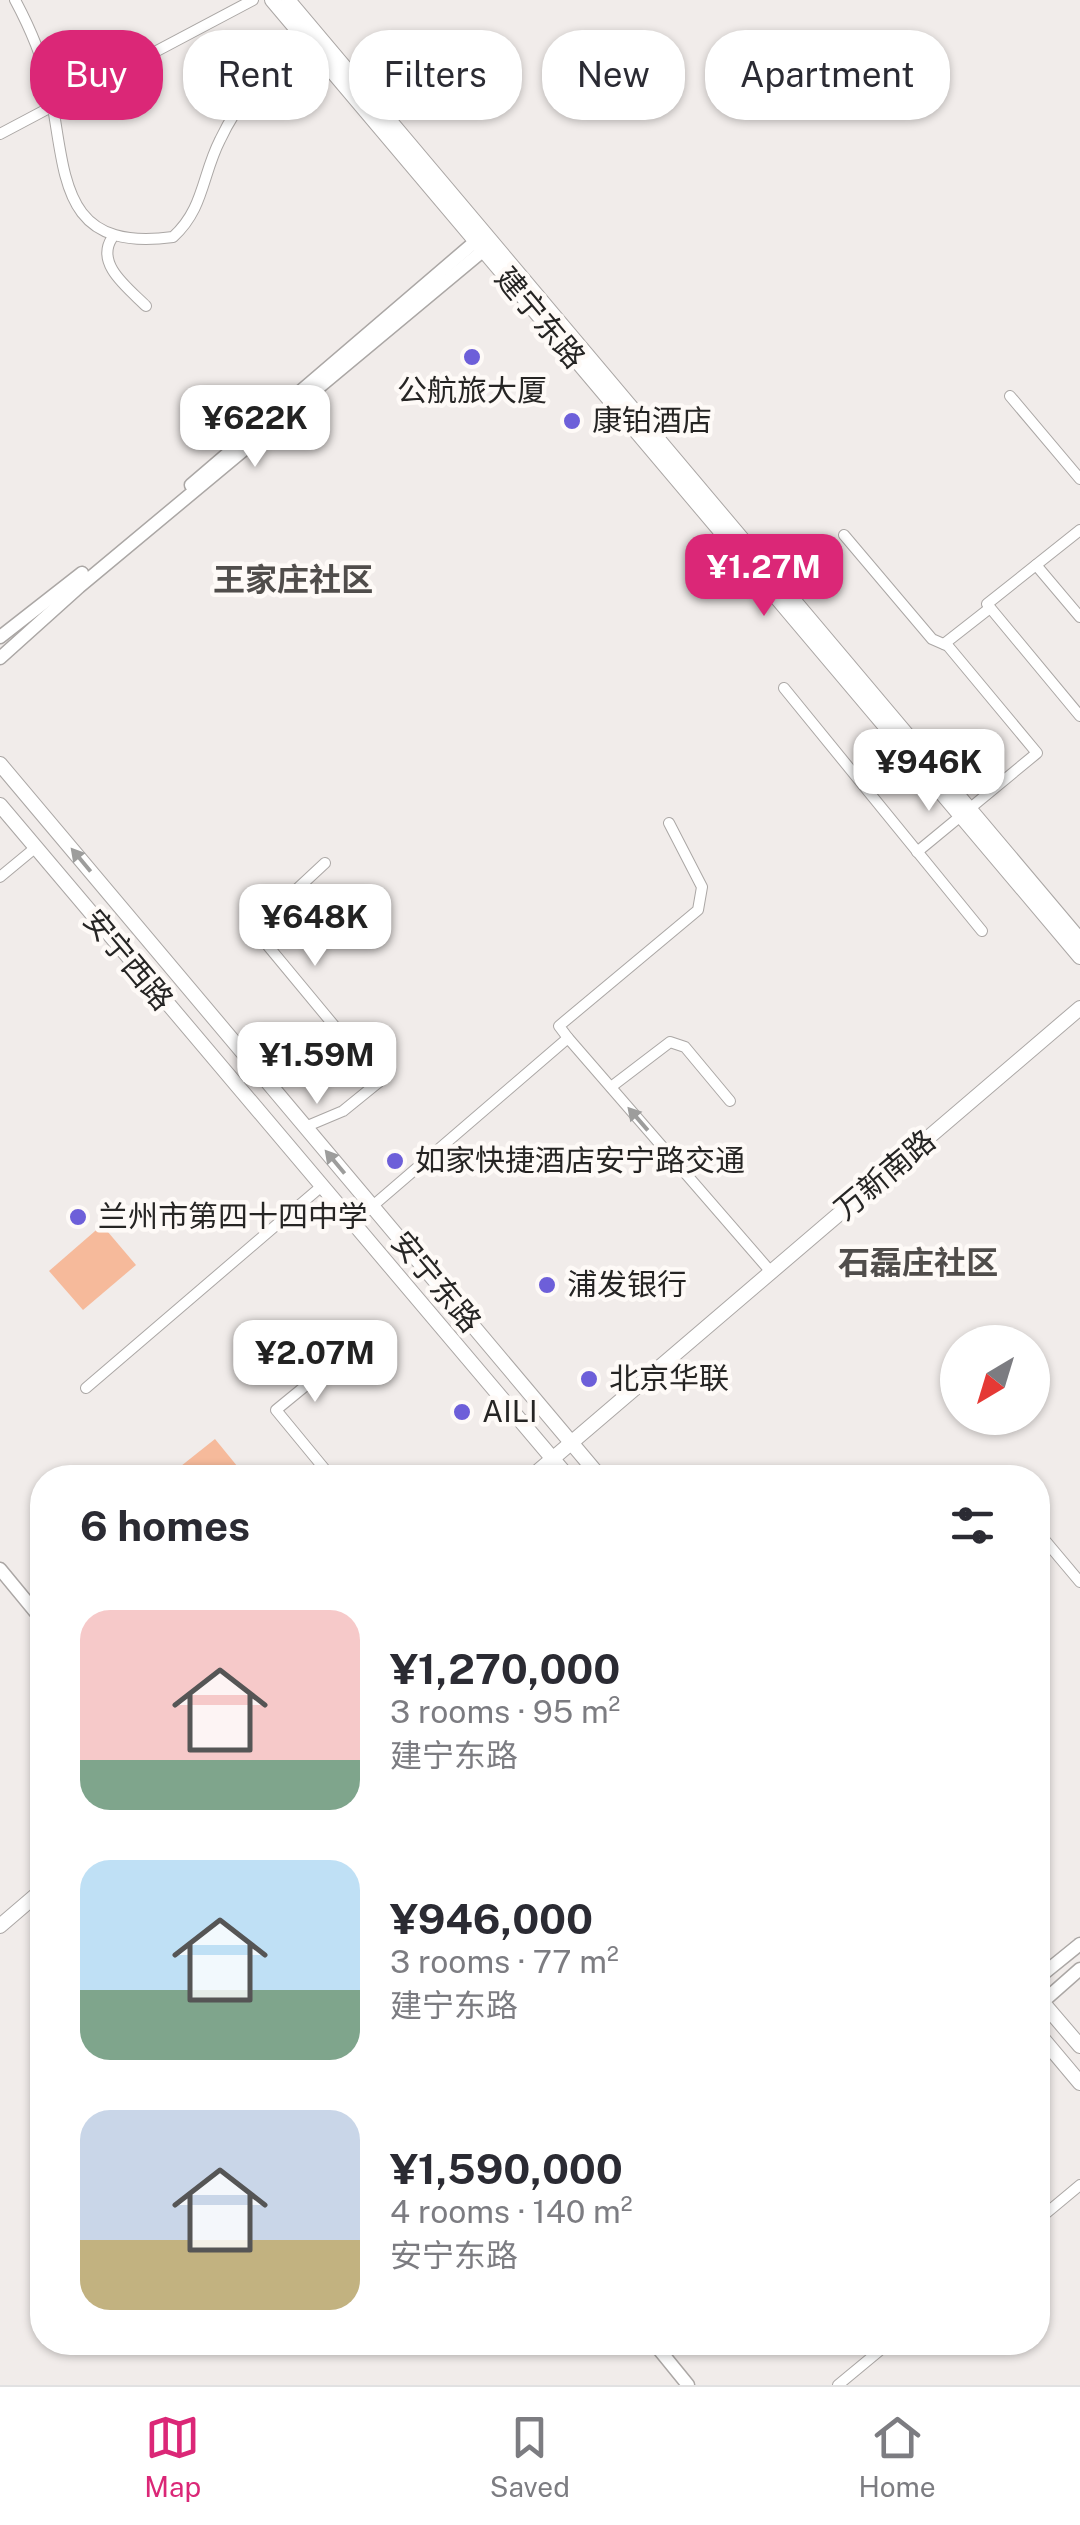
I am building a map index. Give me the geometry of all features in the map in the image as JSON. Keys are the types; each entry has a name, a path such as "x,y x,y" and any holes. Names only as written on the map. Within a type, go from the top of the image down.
{"main road":[{"name":"建宁东路","path":"272,0 297,30"},
{"name":"建宁东路","path":"288,0 484,242 964,809 1080,940"},
{"name":"建宁东路","path":"329,68 484,242"},
{"name":"安宁东路","path":"0,764 590,1465"},
{"name":"安宁西路","path":"0,805 559,1465"},
{"name":"建宁东路","path":"964,809 1080,957"},
{"name":"万新南路","path":"546,1465 1080,1008"},
{"path":"0,1926 30,1900"},
{"path":"1050,2013 1078,2044"},
{"path":"1057,2056 1061,2042 1078,2044"},
{"path":"1050,2048 1080,2083"}],"street":[{"path":"15,0 30,32"},
{"path":"163,47 253,0"},
{"path":"0,134 30,117"},
{"path":"55,120 68,189 87,217 112,238 174,238 191,222 219,141 232,120"},
{"path":"112,238 106,248 107,261 146,306"},
{"path":"0,637 161,510 484,242"},
{"path":"0,658 484,242"},
{"path":"1010,396 1080,480"},
{"path":"1080,530 987,604 1080,716"},
{"path":"844,535 932,640 944,644 1037,753 964,809 918,852"},
{"path":"1036,565 1080,617"},
{"path":"944,644 990,608"},
{"path":"784,688 982,932"},
{"path":"670,823 702,888 698,910 559,1026 771,1272"},
{"path":"0,877 35,848"},
{"path":"305,1127 343,1111 380,1081 254,929 325,863"},
{"path":"354,1222 568,1038"},
{"path":"610,1087 670,1042 685,1047 730,1101"},
{"path":"86,1388 323,1185"},
{"path":"321,1465 276,1410 364,1338"},
{"path":"1050,1546 1080,1582"},
{"path":"0,1569 30,1605"},
{"path":"1050,1968 1080,1944"},
{"path":"1050,1992 1080,1969"},
{"path":"1050,2210 1080,2185"},
{"path":"664,2355 688,2385"},
{"path":"838,2385 874,2355"}],"shaded area":[{"path":"102,1225 136,1265 83,1310 49,1271"},
{"path":"215,1439 236,1465 182,1465"}],"place":[{"name":"公航旅大厦","path":"472,357"},
{"name":"康铂酒店","path":"572,421"},
{"name":"如家快捷酒店安宁路交通","path":"395,1161"},
{"name":"兰州市第四十四中学","path":"78,1217"},
{"name":"浦发银行","path":"547,1285"},
{"name":"北京华联","path":"589,1379"},
{"name":"AILI","path":"462,1412"}],"district":[{"name":"王家庄社区","path":"293,580"},
{"name":"石磊庄社区","path":"918,1263"}]}
